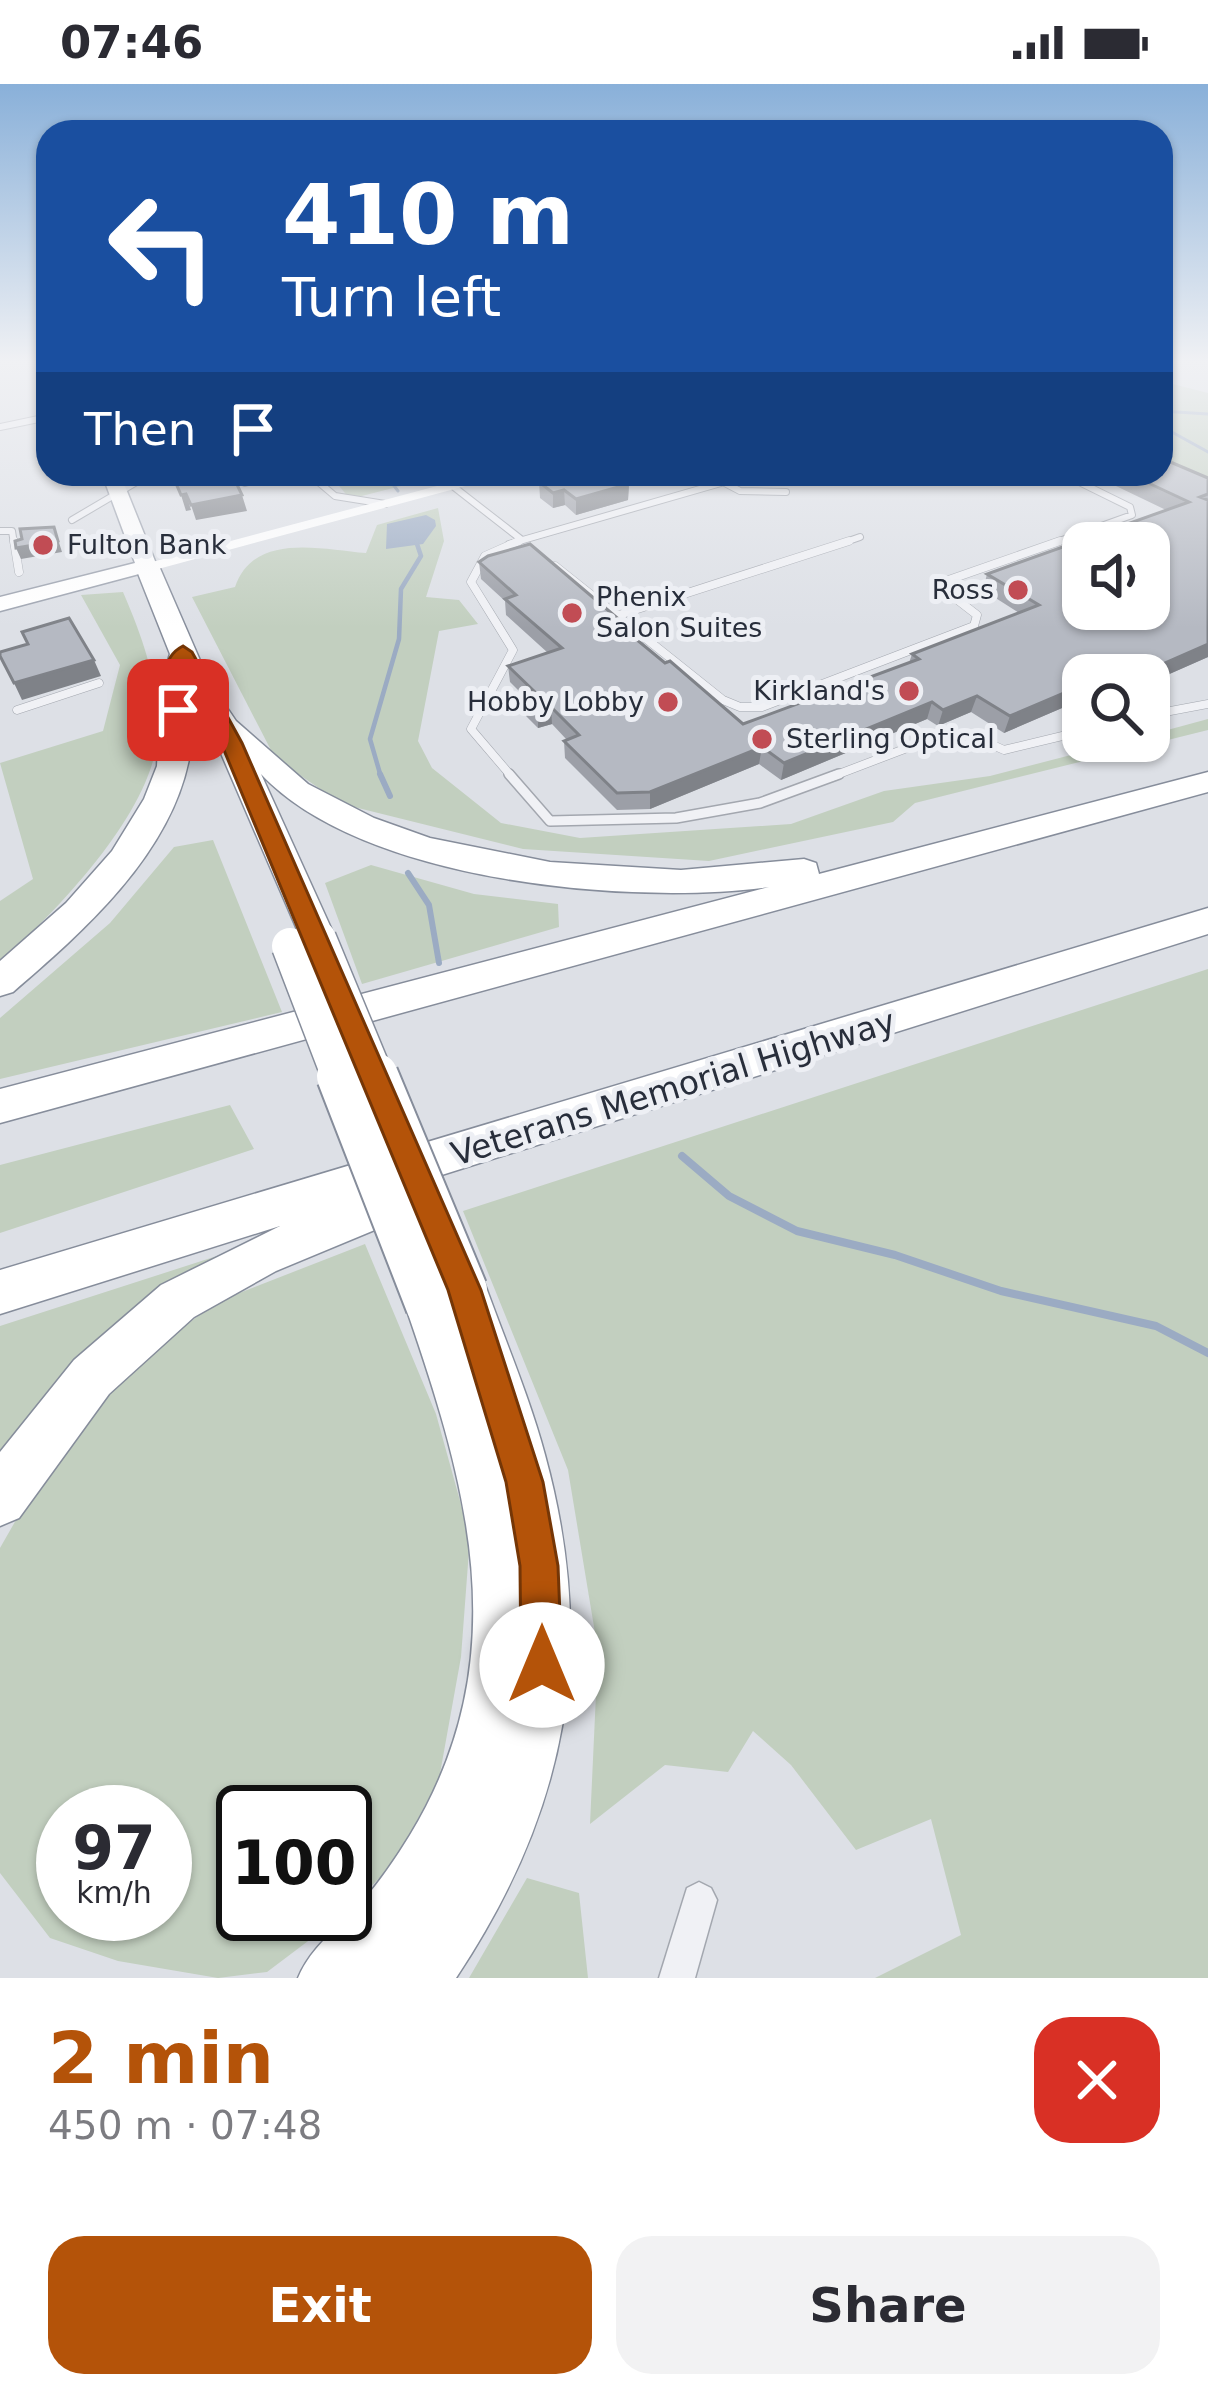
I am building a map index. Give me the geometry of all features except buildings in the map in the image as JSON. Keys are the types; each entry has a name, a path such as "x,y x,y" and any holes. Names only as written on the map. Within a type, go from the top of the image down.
{"highway":[{"path":"147,566 196,684 214,704 225,727 304,942 447,1298 519,1455 530,1509 542,1610 540,1698 526,1767 502,1837 462,1913 416,1978"},
{"path":"0,982 66,925 141,834 172,766 178,735 173,676 183,652"},
{"path":"196,684 196,709 304,942"},
{"path":"225,727 247,739 304,796 390,836 513,866 623,880 734,880 785,874 1190,787"},
{"path":"0,1106 1190,787"},
{"name":"Veterans Memorial Highway","path":"0,1292 1208,921"},
{"path":"0,1499 70,1400 159,1315 210,1281 293,1243 487,1165 549,1125"},
{"path":"332,1978 388,1922 434,1858 470,1789 491,1716 505,1627 500,1544 447,1298"}],"main road":[{"path":"0,604 147,566 115,486"}],"street":[{"path":"147,566 458,486"},
{"path":"677,1978 699,1900"}],"lane":[{"path":"72,520 112,504 114,486"},
{"path":"321,486 333,504 327,520"},
{"path":"709,486 495,548 472,576 513,650 471,729 550,821 676,818 760,803 936,737 968,734 1004,751 1062,736"},
{"path":"731,486 740,491 786,492"},
{"path":"454,487 723,700 740,707 762,707 974,626 977,615 937,584 1129,519 1130,507 1087,486"},
{"path":"328,493 344,500 386,504"},
{"path":"0,531 11,532 19,572"},
{"path":"619,616 860,537"},
{"path":"17,710 99,683"},
{"path":"1170,711 1208,704"}],"green space":[{"path":"1173,450 1208,450 1208,480 1173,464"},
{"path":"339,486 401,486 350,499"},
{"path":"438,508 444,541 426,597 459,600 478,624 439,631 418,741 432,768 501,823 580,838 791,824 884,791 990,776 1062,757 1062,762 1080,762 915,803 893,822 709,861 523,849 342,804 275,758 192,597 235,587 244,570 273,551 309,547 366,553 377,525"},
{"path":"123,592 155,691 154,757 142,790 101,855 0,962 0,901 33,879 0,763 103,731 120,665 81,595"},
{"path":"1208,719 1208,730 1170,739 1170,729"},
{"path":"213,840 282,1012 0,1079 0,1018 110,923 174,847"},
{"path":"371,865 474,894 558,904 559,927 362,984 325,883"},
{"path":"1208,969 1208,1978 875,1978 961,1935 931,1819 856,1850 791,1765 753,1731 728,1772 665,1765 590,1824 598,1651 568,1470 463,1211"},
{"path":"230,1105 254,1149 0,1233 0,1165"},
{"path":"365,1244 436,1414 470,1537 461,1657 439,1779 395,1862 372,1885 372,1785 216,1785 216,1941 308,1941 267,1972 218,1978 118,1961 59,1941 192,1941 192,1785 36,1785 36,1920 0,1873 0,1548 40,1478 104,1395 216,1302"},
{"path":"248,1246 115,1330 57,1379 0,1455 0,1326"},
{"path":"527,1878 579,1893 588,1978 469,1978"}],"water":[{"path":"426,515 436,526 423,544 386,549 387,524"}],"waterway":[{"path":"394,486 398,491"},
{"path":"416,539 417,544"},
{"path":"380,775 370,739 399,639 401,589 421,556 417,544"},
{"path":"380,775 390,796"},
{"path":"408,873 429,905 439,963"},
{"path":"682,1156 729,1196 797,1231 895,1255 1001,1291 1156,1326 1208,1353"}],"place":[{"name":"Fulton Bank","path":"43,545"},
{"name":"Ross","path":"1018,590"},
{"name":"Phenix Salon Suites","path":"572,613"},
{"name":"Kirkland's","path":"909,691"},
{"name":"Hobby Lobby","path":"668,702"},
{"name":"Sterling Optical","path":"762,739"}],"route":[{"path":"178,710 173,676 183,652 196,684 214,704 232,743 464,1290 519,1455 539,1566 542,1665"}]}
